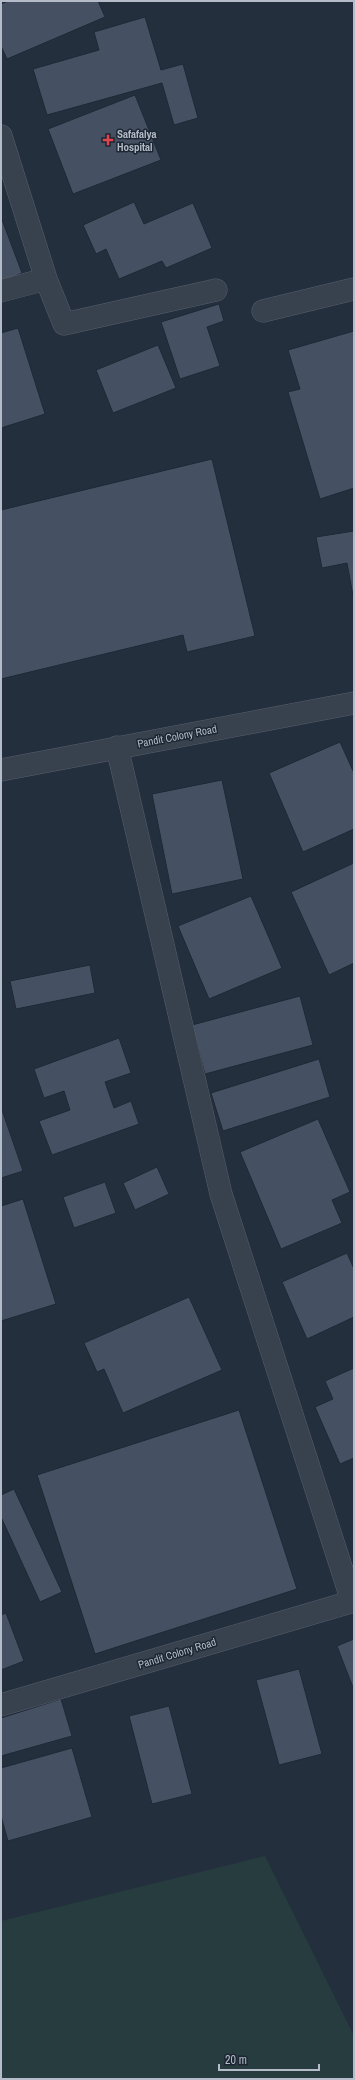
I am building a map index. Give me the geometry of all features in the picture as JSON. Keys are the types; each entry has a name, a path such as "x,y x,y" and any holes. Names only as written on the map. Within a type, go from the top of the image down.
{"street":[{"path":"1,136 46,279 64,324 216,290"},
{"path":"1,291 46,279"},
{"path":"263,311 354,289"},
{"name":"Pandit Colony Road","path":"1,770 354,703"},
{"path":"117,747 221,1194 353,1601"},
{"name":"Pandit Colony Road","path":"1,1705 353,1601"}],"green space":[{"path":"265,1856 354,2036 354,2079 1,2079 1,1921"}],"building":[{"path":"8,1 98,1 105,17 7,59 1,46 1,4"},
{"path":"145,17 161,70 183,64 198,118 174,125 162,83 47,115 33,69 99,50 94,32"},
{"path":"135,95 161,160 73,194 48,129"},
{"path":"134,202 144,224 193,203 212,248 166,268 162,261 119,279 106,249 96,254 83,225"},
{"path":"1,217 22,273 1,282"},
{"path":"219,304 224,321 207,327 220,366 180,379 161,322"},
{"path":"18,328 45,414 1,428 1,333"},
{"path":"354,331 354,488 320,499 288,392 300,389 288,350"},
{"path":"158,345 176,388 113,413 96,370"},
{"path":"212,459 255,636 187,652 183,635 1,679 1,510"},
{"path":"354,531 354,601 347,563 322,568 316,537"},
{"path":"340,742 354,773 354,829 303,852 269,773"},
{"path":"222,780 243,879 172,894 152,794"},
{"path":"354,863 354,963 329,975 291,892"},
{"path":"251,896 282,968 209,999 178,926"},
{"path":"90,965 95,993 16,1009 10,981"},
{"path":"300,996 313,1045 205,1074 192,1025"},
{"path":"119,1038 131,1073 105,1082 114,1108 131,1101 139,1124 52,1155 39,1121 70,1110 64,1091 44,1098 34,1069"},
{"path":"319,1059 330,1097 223,1131 211,1093"},
{"path":"1,1107 23,1171 1,1178"},
{"path":"318,1119 350,1192 332,1200 342,1223 281,1249 240,1152"},
{"path":"157,1167 169,1194 135,1210 123,1183"},
{"path":"105,1182 116,1213 74,1228 63,1197"},
{"path":"23,1199 56,1304 1,1321 1,1206"},
{"path":"347,1253 354,1269 354,1317 307,1339 282,1282"},
{"path":"189,1297 222,1370 123,1413 104,1369 97,1372 84,1343"},
{"path":"354,1368 354,1458 340,1464 315,1407 333,1399 325,1381"},
{"path":"239,1410 297,1589 95,1654 37,1475"},
{"path":"14,1489 62,1592 40,1602 1,1517 1,1495"},
{"path":"6,1613 24,1661 1,1670 1,1615"},
{"path":"354,1639 354,1690 337,1646"},
{"path":"299,1669 322,1754 279,1765 256,1680"},
{"path":"61,1699 72,1736 1,1756 1,1718"},
{"path":"169,1706 192,1794 152,1804 129,1716"},
{"path":"72,1748 92,1817 8,1841 1,1816 1,1768"}],"place":[{"name":"Safafalya Hospital","path":"108,140"}]}
